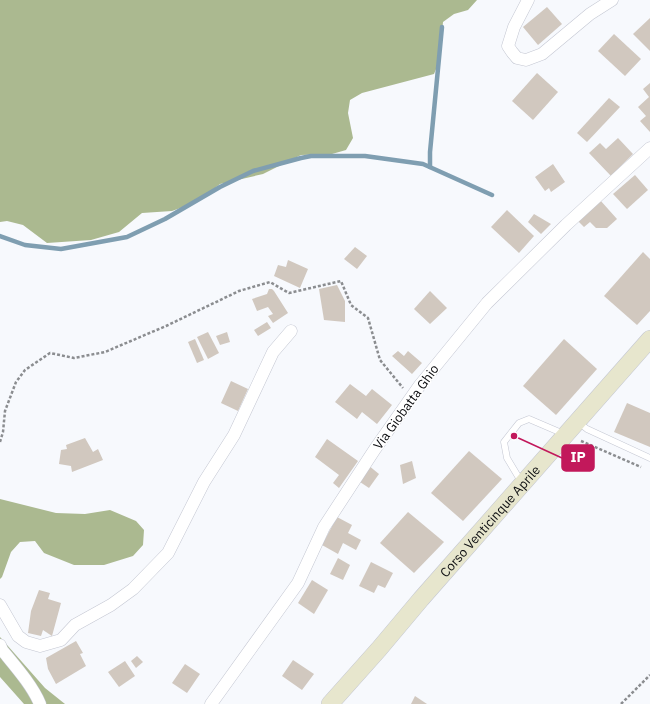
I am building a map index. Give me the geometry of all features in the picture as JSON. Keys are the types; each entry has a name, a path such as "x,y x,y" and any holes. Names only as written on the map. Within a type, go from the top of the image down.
{"main road":[{"name":"Corso Venticinque Aprile","path":"330,704 522,483 650,339"}],"street":[{"path":"528,0 514,27 508,46 517,58 526,60 542,54 590,14 612,0"},
{"name":"Via Giobatta Ghio","path":"211,704 298,583 324,528 375,449 420,385 487,303 566,224 650,148"},
{"path":"0,605 18,636 26,642 40,646 61,640 75,625 133,589 168,553 204,482 234,434 273,352 291,331"},
{"path":"0,645 2,650 38,698 40,704"}],"lane":[{"path":"522,483 507,458 504,442 519,423 529,419 566,434"},
{"path":"577,421 587,429 650,458"}],"path":[{"path":"0,442 3,432 5,411 16,382 25,370 50,353 74,358 105,352 166,326 239,291 270,282 289,293 341,281 351,305 368,318 380,360 411,398"},
{"path":"566,434 643,468"},
{"path":"621,704 650,675"}],"green space":[{"path":"0,0 477,0 468,10 454,14 443,22 439,62 434,74 362,93 350,100 348,113 353,138 346,150 332,154 301,155 263,174 220,184 197,202 172,211 142,213 119,232 91,240 47,243 23,225 7,221 0,222"},
{"path":"0,499 56,513 85,514 110,510 136,521 144,530 143,545 133,556 104,565 74,565 44,553 35,541 20,542 11,552 0,579"},
{"path":"0,637 45,688 65,704 24,704 0,677"}],"building":[{"path":"547,7 562,24 538,45 523,27"},
{"path":"650,18 650,51 633,34"},
{"path":"614,34 641,59 625,76 598,51"},
{"path":"537,73 558,92 533,120 512,101"},
{"path":"650,83 650,132 640,121 646,116 638,107 649,97 643,89"},
{"path":"609,98 620,107 587,142 577,133"},
{"path":"618,138 633,154 611,176 589,153 600,143 606,149"},
{"path":"553,164 565,182 551,192 549,188 545,191 535,177"},
{"path":"635,175 648,190 627,209 613,194"},
{"path":"600,200 617,219 607,228 596,228 590,222 584,227 577,220"},
{"path":"507,210 534,236 519,253 491,227"},
{"path":"534,214 551,224 541,234 528,222"},
{"path":"355,247 367,256 357,269 344,259"},
{"path":"643,252 650,259 650,311 637,325 604,296"},
{"path":"288,260 308,269 300,288 274,276 278,265 286,267"},
{"path":"337,285 345,301 345,322 324,320 319,289"},
{"path":"269,289 274,291 288,313 273,323 268,316 273,314 268,307 257,311 252,299 267,294"},
{"path":"430,291 447,308 430,324 414,309"},
{"path":"267,322 271,328 258,336 254,330"},
{"path":"208,332 219,353 208,359 197,337"},
{"path":"227,332 230,342 220,345 216,336"},
{"path":"195,339 204,360 197,363 188,342"},
{"path":"564,339 597,369 556,415 523,386"},
{"path":"398,351 404,356 408,351 422,363 412,374 392,356"},
{"path":"231,381 248,389 238,411 221,403"},
{"path":"350,384 366,396 372,389 392,405 377,424 362,412 357,419 335,402"},
{"path":"627,403 650,413 650,447 614,432"},
{"path":"85,438 93,452 98,449 103,460 72,472 71,466 59,464 61,450 67,449 66,445"},
{"path":"327,439 358,461 339,488 333,483 339,475 315,457"},
{"path":"469,451 502,479 463,521 431,493"},
{"path":"412,461 416,478 403,484 400,465"},
{"path":"368,465 379,474 369,488 357,480"},
{"path":"408,512 444,542 414,573 380,543"},
{"path":"337,517 352,525 348,533 361,540 356,550 343,543 338,554 322,545"},
{"path":"338,558 350,565 343,580 330,574"},
{"path":"371,562 393,573 385,588 378,585 374,593 359,586"},
{"path":"312,580 328,590 314,614 298,603"},
{"path":"39,590 50,593 48,599 61,603 52,636 43,630 41,636 28,633 31,611"},
{"path":"76,641 83,653 80,654 86,666 56,684 48,669 46,658"},
{"path":"137,656 143,662 136,668 131,661"},
{"path":"293,660 314,674 302,690 282,676"},
{"path":"125,661 135,676 119,687 108,672"},
{"path":"185,664 200,674 187,693 172,683"},
{"path":"415,696 427,704 411,704"}],"waterway":[{"path":"430,167 430,152 442,27"},
{"path":"0,236 25,245 61,249 127,237 165,219 220,187 253,171 311,156 365,156 423,164 492,195"}],"place":[{"name":"IP","path":"514,436"}]}
